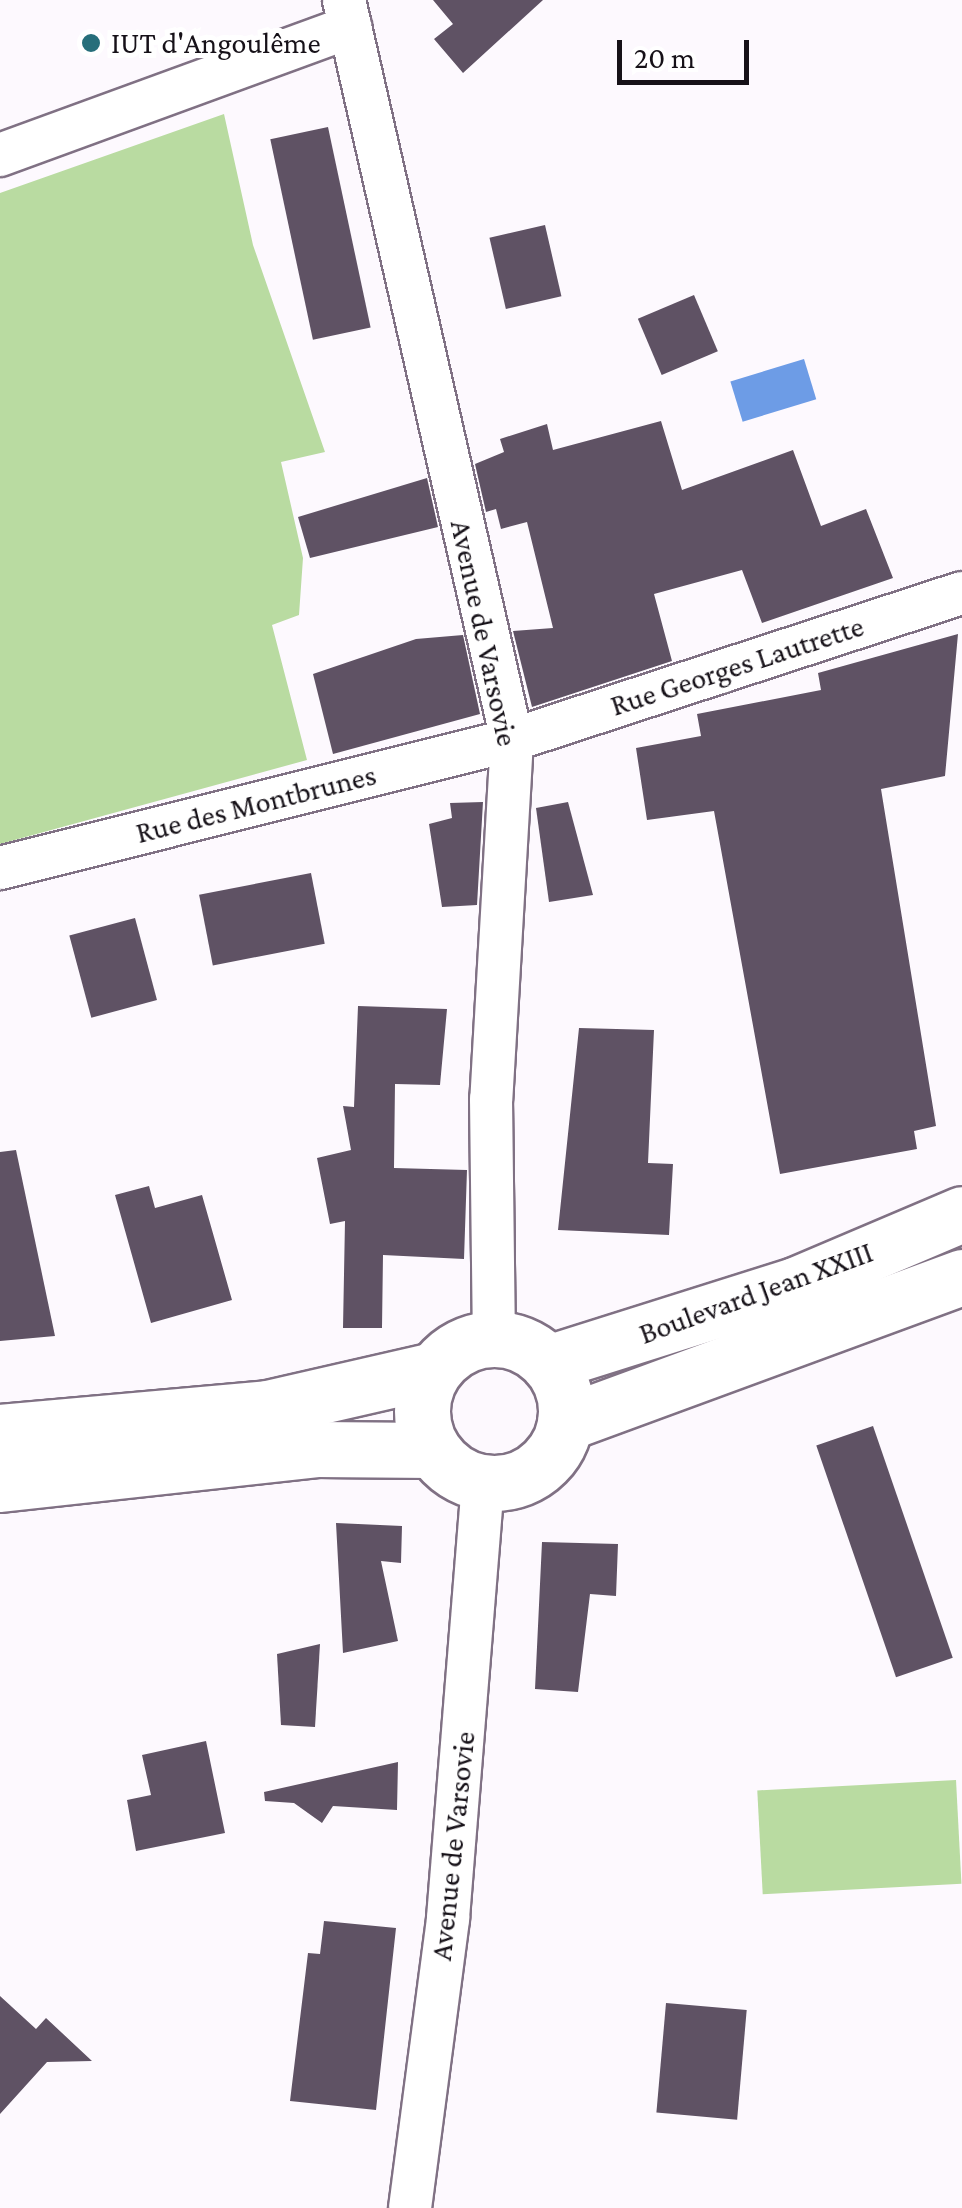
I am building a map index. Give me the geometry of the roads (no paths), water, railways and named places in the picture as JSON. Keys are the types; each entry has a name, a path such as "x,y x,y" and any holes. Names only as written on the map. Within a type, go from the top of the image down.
{"main road":[{"name":"Boulevard Jean XXIII","path":"548,1363 795,1285 962,1214"},
{"name":"Boulevard Jean XXIII","path":"565,1423 962,1278"},
{"path":"0,1432 268,1408 434,1370 471,1342 494,1339 548,1363 565,1423 536,1468 483,1482 433,1450 316,1449 0,1484"},
{"path":"433,1450 422,1410 434,1370"}],"street":[{"path":"0,155 347,13"},
{"name":"Avenue de Varsovie","path":"347,13 512,740 491,1099 494,1339"},
{"name":"Rue Georges Lautrette","path":"512,740 962,593"},
{"name":"Rue des Montbrunes","path":"0,868 512,740"},
{"name":"Avenue de Varsovie","path":"410,2208 450,1898 483,1482"}],"water":[{"path":"804,359 816,399 743,422 730,382"}],"place":[{"name":"IUT d'Angoulême","path":"91,43"}]}
